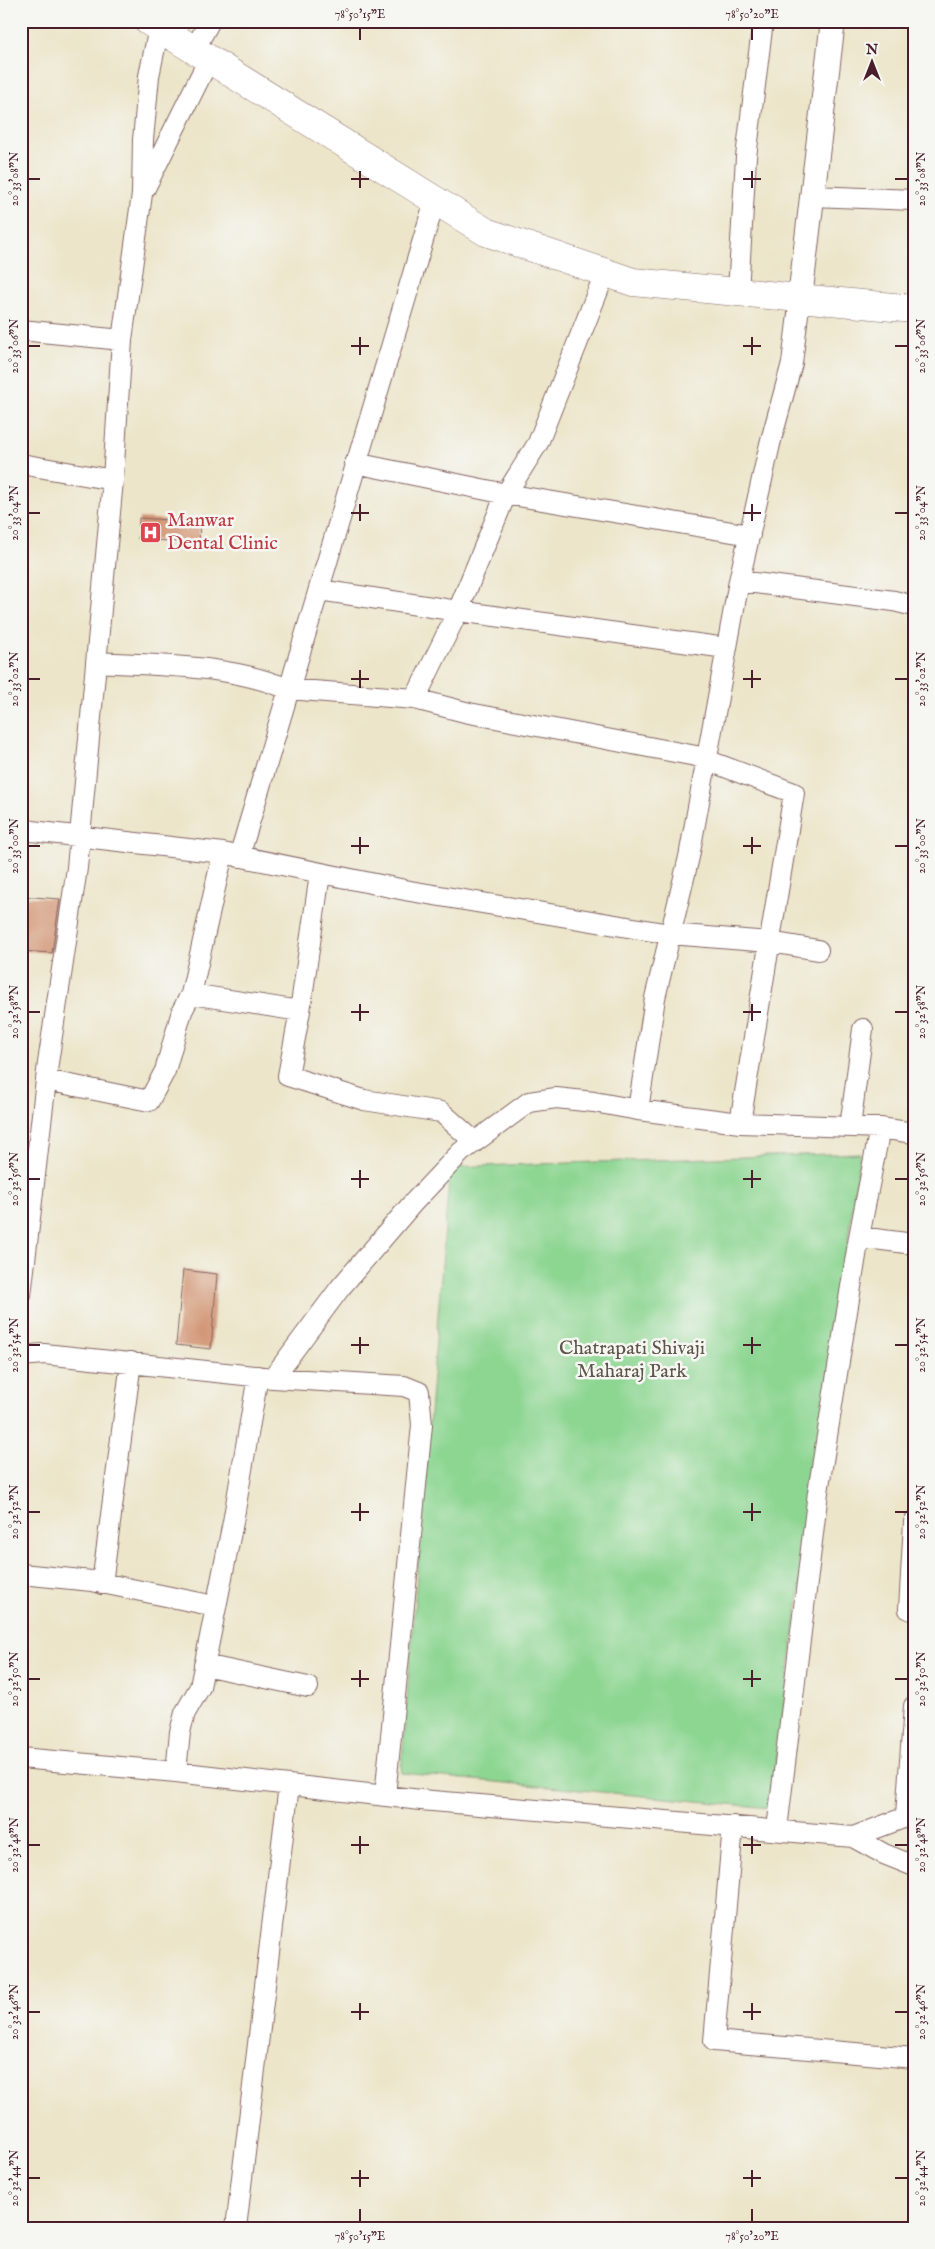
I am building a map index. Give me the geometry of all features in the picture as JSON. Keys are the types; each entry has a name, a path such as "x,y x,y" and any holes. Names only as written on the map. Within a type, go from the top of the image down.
{"main road":[{"path":"154,25 486,232 633,282 914,309"}],"street":[{"path":"142,194 202,55 210,21"},
{"path":"738,292 746,157 762,21"},
{"path":"638,1110 655,998 688,857 739,581 770,444 792,363 833,21"},
{"path":"21,1295 30,1151 46,1080 80,837 113,480 122,340 142,194 143,140 154,25"},
{"path":"812,196 914,200"},
{"path":"46,1080 149,1101 166,1071 182,1011 192,994 231,855 288,689 319,590 335,527 435,200"},
{"path":"415,699 458,611 506,494 538,443 605,273"},
{"path":"21,330 122,340"},
{"path":"355,463 506,494 750,535"},
{"path":"21,464 113,480"},
{"path":"739,581 894,601 914,606"},
{"path":"319,590 726,648"},
{"path":"96,662 210,669 269,681 288,689 415,699 468,713 706,759 794,793 740,1123"},
{"path":"21,827 32,831 231,855 320,874 670,934 770,942 818,950"},
{"path":"320,874 300,1011 288,1076 364,1100 441,1112 475,1142"},
{"path":"192,994 300,1011"},
{"path":"850,1127 863,1029"},
{"path":"176,1772 180,1732 185,1713 200,1687 215,1606 265,1377 412,1204 461,1152 529,1102 556,1098 740,1123 880,1128 914,1133"},
{"path":"777,1828 818,1492 859,1237 880,1128"},
{"path":"859,1237 914,1244"},
{"path":"21,1356 44,1354 265,1377 404,1386 418,1392 422,1425 385,1796"},
{"path":"102,1584 131,1362"},
{"path":"914,1522 909,1609 914,1611"},
{"path":"21,1574 102,1584 215,1606"},
{"path":"204,1664 308,1687"},
{"path":"854,1837 910,1814 914,1706"},
{"path":"21,1758 176,1772 385,1796 733,1826 777,1828 854,1837 884,1854 914,1866"},
{"path":"236,2228 290,1785"},
{"path":"733,1826 714,2041 914,2058"}],"green space":[{"name":"Chatrapati Shivaji Maharaj Park","path":"860,1153 770,1808 401,1773 450,1167"}],"building":[{"path":"139,518 200,522 199,543 138,539"},
{"path":"21,896 60,899 52,953 21,951"},
{"path":"183,1270 217,1274 211,1349 176,1345"}],"place":[{"name":"Manwar Dental Clinic","path":"151,532"}]}
